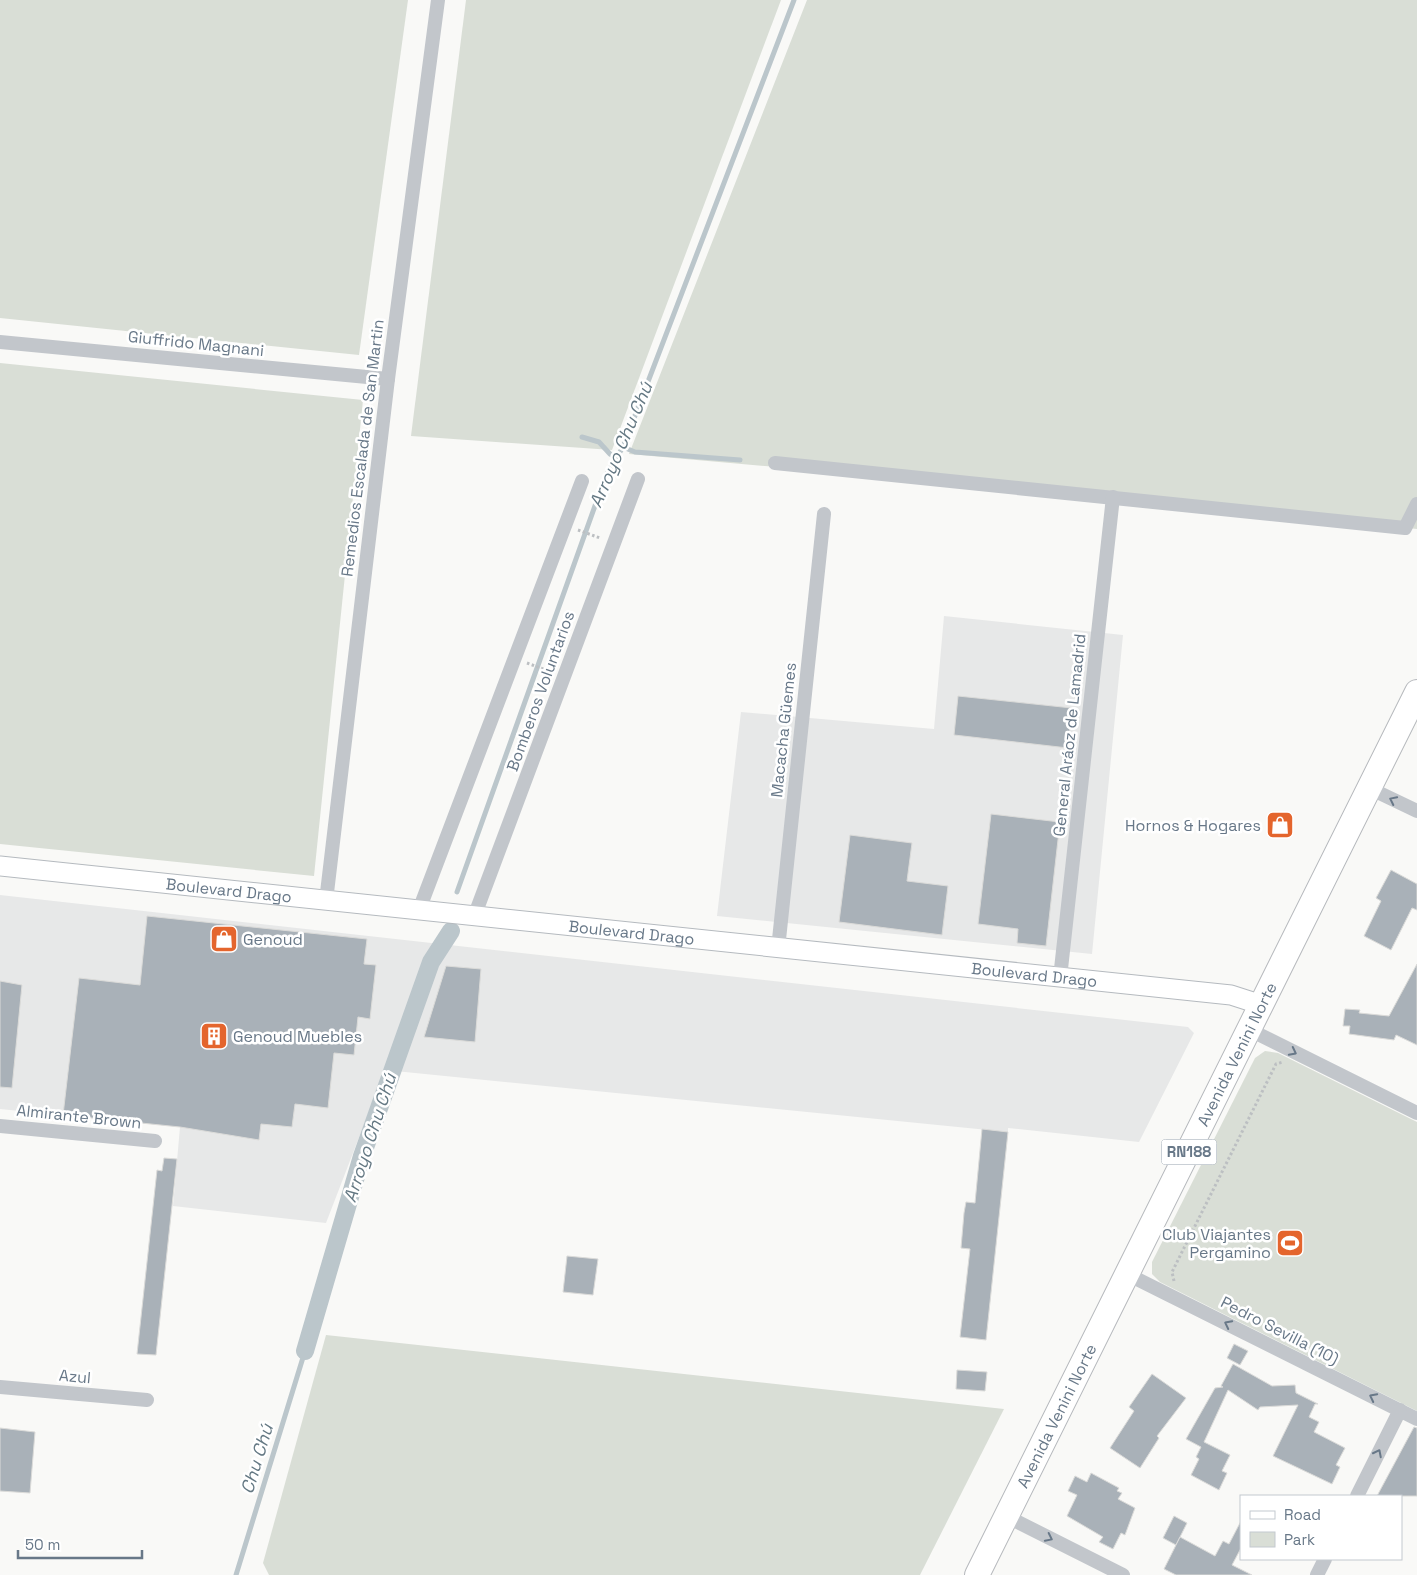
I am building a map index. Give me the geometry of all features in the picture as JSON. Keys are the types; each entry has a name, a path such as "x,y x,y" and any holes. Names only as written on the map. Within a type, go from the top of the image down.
{"highway":[{"name":"Avenida Venini Norte","path":"976,1575 1250,1030 1417,692"}],"main road":[{"name":"Boulevard Drago","path":"0,866 778,949 1231,994 1262,1005"}],"street":[{"name":"Remedios Escalada de San Martin","path":"326,901 388,379 438,0"},
{"name":"Giuffrido Magnani","path":"0,342 388,379"},
{"path":"775,463 1405,528 1417,504"},
{"name":"Bomberos Voluntarios","path":"472,916 638,479"},
{"name":"Bomberos Voluntarios","path":"427,911 582,481"},
{"name":"General Aráoz de Lamadrid","path":"1060,978 1112,497"},
{"name":"Macacha Güemes","path":"778,949 824,514"},
{"path":"1369,788 1417,811"},
{"path":"1250,1030 1417,1113"},
{"name":"Almirante Brown","path":"0,1126 155,1141"},
{"name":"Pedro Sevilla (10)","path":"1128,1274 1417,1418"},
{"name":"Azul","path":"0,1387 147,1400"},
{"path":"1357,1495 1400,1410"},
{"path":"1006,1516 1123,1575"},
{"path":"1317,1575 1324,1560"}],"path":[{"path":"576,529 597,537"},
{"path":"525,662 546,670"},
{"path":"1170,1295 1175,1284 1172,1272 1276,1064 1285,1062 1290,1050"}],"shaded area":[{"path":"944,616 1123,635 1092,954 717,916 741,712 934,729"},
{"path":"0,895 1188,1027 1194,1033 1139,1142 1008,1128 1008,1132 385,1070 326,1223 173,1206 180,1127 0,1109"}],"green space":[{"path":"0,0 408,0 359,355 0,318"},
{"path":"466,0 781,0 612,450 411,436"},
{"path":"807,0 1417,0 1417,529 1113,497 629,454"},
{"path":"0,363 363,400 314,876 0,844"},
{"name":"Club Viajantes Pergamino","path":"1265,1051 1278,1053 1417,1122 1417,1411 1160,1282 1152,1274 1152,1262 1255,1058"},
{"path":"326,1335 1004,1409 920,1575 269,1575 263,1563"}],"building":[{"path":"958,696 1072,708 1068,748 954,735"},
{"path":"991,814 1060,822 1046,946 1017,943 1018,929 978,924"},
{"path":"850,835 912,843 907,881 948,886 942,935 839,922"},
{"path":"1391,870 1417,884 1417,910 1412,908 1391,950 1364,936 1381,901 1376,898"},
{"name":"Genoud Muebles","path":"147,916 367,939 364,964 376,965 370,1019 358,1017 354,1055 334,1053 328,1108 295,1104 292,1127 261,1124 259,1140 180,1127 63,1115 79,978 140,985"},
{"path":"1417,964 1417,1045 1396,1035 1394,1040 1349,1034 1350,1026 1343,1026 1345,1009 1360,1010 1359,1013 1389,1016"},
{"path":"446,966 481,969 475,1042 424,1037"},
{"path":"0,981 22,985 12,1088 0,1087"},
{"path":"982,1129 1008,1132 986,1340 960,1337 970,1249 961,1248 964,1213 966,1202 975,1203"},
{"path":"164,1158 177,1159 156,1355 137,1354 157,1170 162,1171"},
{"path":"567,1256 598,1259 593,1295 563,1292"},
{"path":"1234,1344 1248,1351 1240,1365 1227,1358"},
{"path":"1233,1364 1272,1386 1295,1385 1296,1393 1318,1404 1315,1404 1309,1417 1319,1422 1314,1432 1345,1448 1336,1465 1340,1467 1332,1484 1273,1456 1298,1405 1260,1407 1258,1410 1228,1390 1204,1442 1230,1455 1222,1471 1227,1473 1219,1490 1191,1475 1199,1459 1196,1457 1201,1447 1186,1439 1215,1388 1223,1387 1221,1386"},
{"path":"957,1370 987,1372 985,1391 956,1389"},
{"path":"1152,1374 1186,1398 1157,1436 1159,1438 1140,1468 1110,1448 1134,1411 1129,1407"},
{"path":"1414,1427 1417,1428 1417,1496 1378,1495"},
{"path":"0,1428 35,1432 30,1493 0,1491"},
{"path":"1091,1473 1119,1488 1117,1491 1122,1493 1118,1499 1135,1508 1125,1535 1121,1533 1113,1549 1099,1542 1103,1537 1067,1516 1077,1495 1068,1491 1075,1476 1087,1482"},
{"path":"1174,1516 1187,1523 1176,1545 1163,1538"},
{"path":"1240,1523 1240,1550 1232,1565 1252,1575 1176,1575 1164,1569 1180,1537 1215,1556 1223,1541 1229,1544"}],"waterway":[{"name":"Arroyo Chu Chú","path":"457,892 606,475 623,447 794,0"},
{"path":"582,437 599,442 610,454 617,458"},
{"path":"623,447 635,452 740,460"},
{"name":"Arroyo Chu Chú","path":"305,1351 362,1156 431,962 451,931"},
{"name":"Chu Chú","path":"236,1575 305,1351"}],"place":[{"name":"Hornos & Hogares","path":"1280,825"},
{"name":"Genoud","path":"224,939"},
{"name":"Genoud Muebles","path":"214,1036"},
{"name":"Club Viajantes Pergamino","path":"1290,1243"}]}
